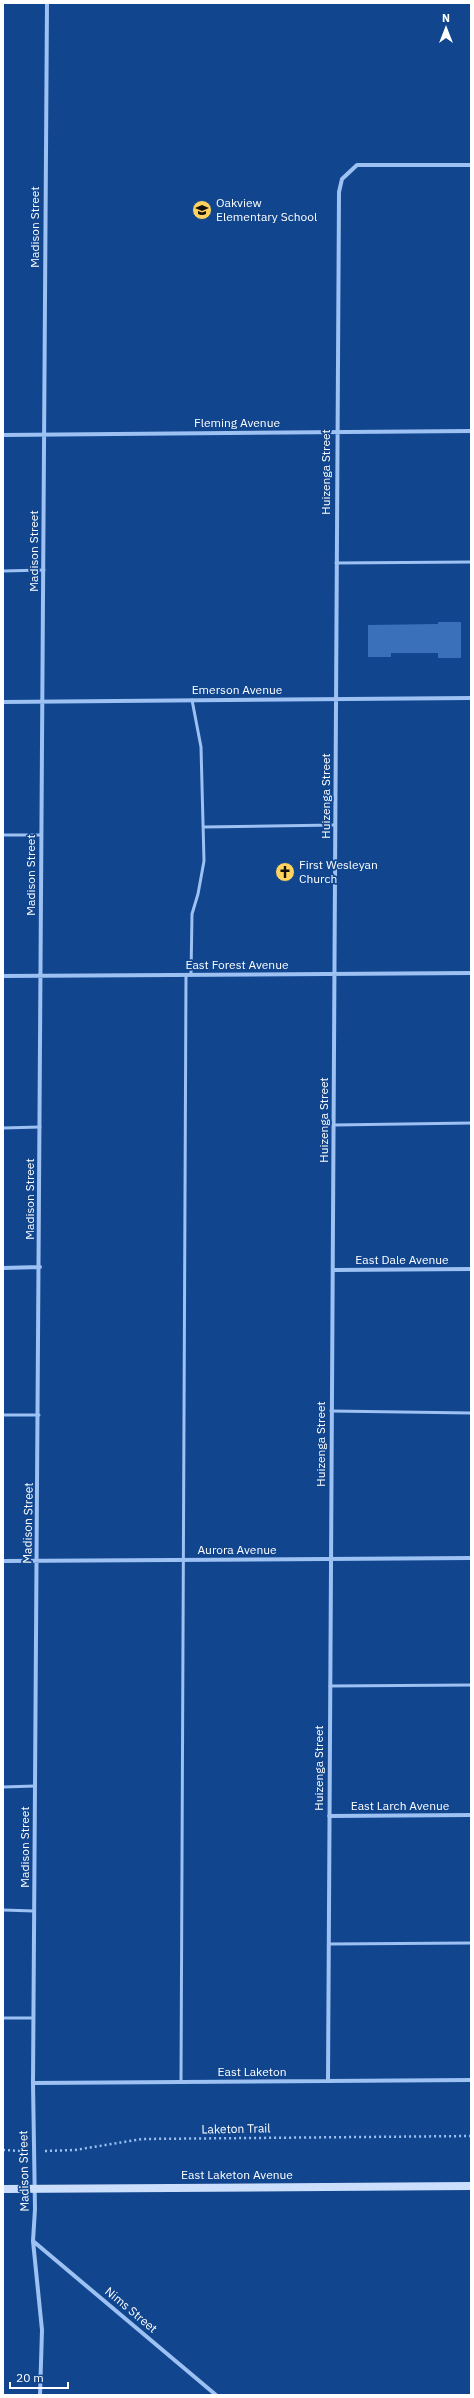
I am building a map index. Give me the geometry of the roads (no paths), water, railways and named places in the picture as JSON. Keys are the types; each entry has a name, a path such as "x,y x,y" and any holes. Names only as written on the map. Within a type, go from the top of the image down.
{"main road":[{"name":"East Laketon Avenue","path":"3,2189 471,2186"}],"street":[{"name":"Madison Street","path":"40,2395 42,2330 33,2241 33,2018 39,1415 41,835 47,3"},
{"name":"Huizenga Street","path":"328,2082 334,1270 336,432 339,192 342,179 348,171 357,165 471,165"},
{"name":"Fleming Avenue","path":"3,435 471,431"},
{"name":"Emerson Avenue","path":"3,702 471,698"},
{"name":"East Forest Avenue","path":"3,976 471,973"},
{"path":"3,1268 40,1267"},
{"name":"East Dale Avenue","path":"334,1270 471,1269"},
{"name":"Aurora Avenue","path":"3,1561 471,1558"},
{"name":"East Larch Avenue","path":"329,1816 471,1815"},
{"name":"East Laketon","path":"33,2083 471,2080"},
{"name":"Nims Street","path":"33,2241 216,2395"}],"lane":[{"path":"336,563 471,562"},
{"path":"3,571 44,570"},
{"path":"181,2082 188,975 192,914 198,894 204,861 200,747 192,700"},
{"path":"204,827 336,825"},
{"path":"3,835 41,835"},
{"path":"334,1125 471,1123"},
{"path":"3,1128 40,1128"},
{"path":"332,1411 471,1413"},
{"path":"3,1415 39,1415"},
{"path":"330,1686 471,1685"},
{"path":"3,1787 35,1786"},
{"path":"3,1910 34,1911"},
{"path":"329,1944 471,1944"},
{"path":"3,2018 33,2018"}],"place":[{"name":"Oakview Elementary School","path":"202,210"},
{"name":"First Wesleyan Church","path":"285,872"}]}
